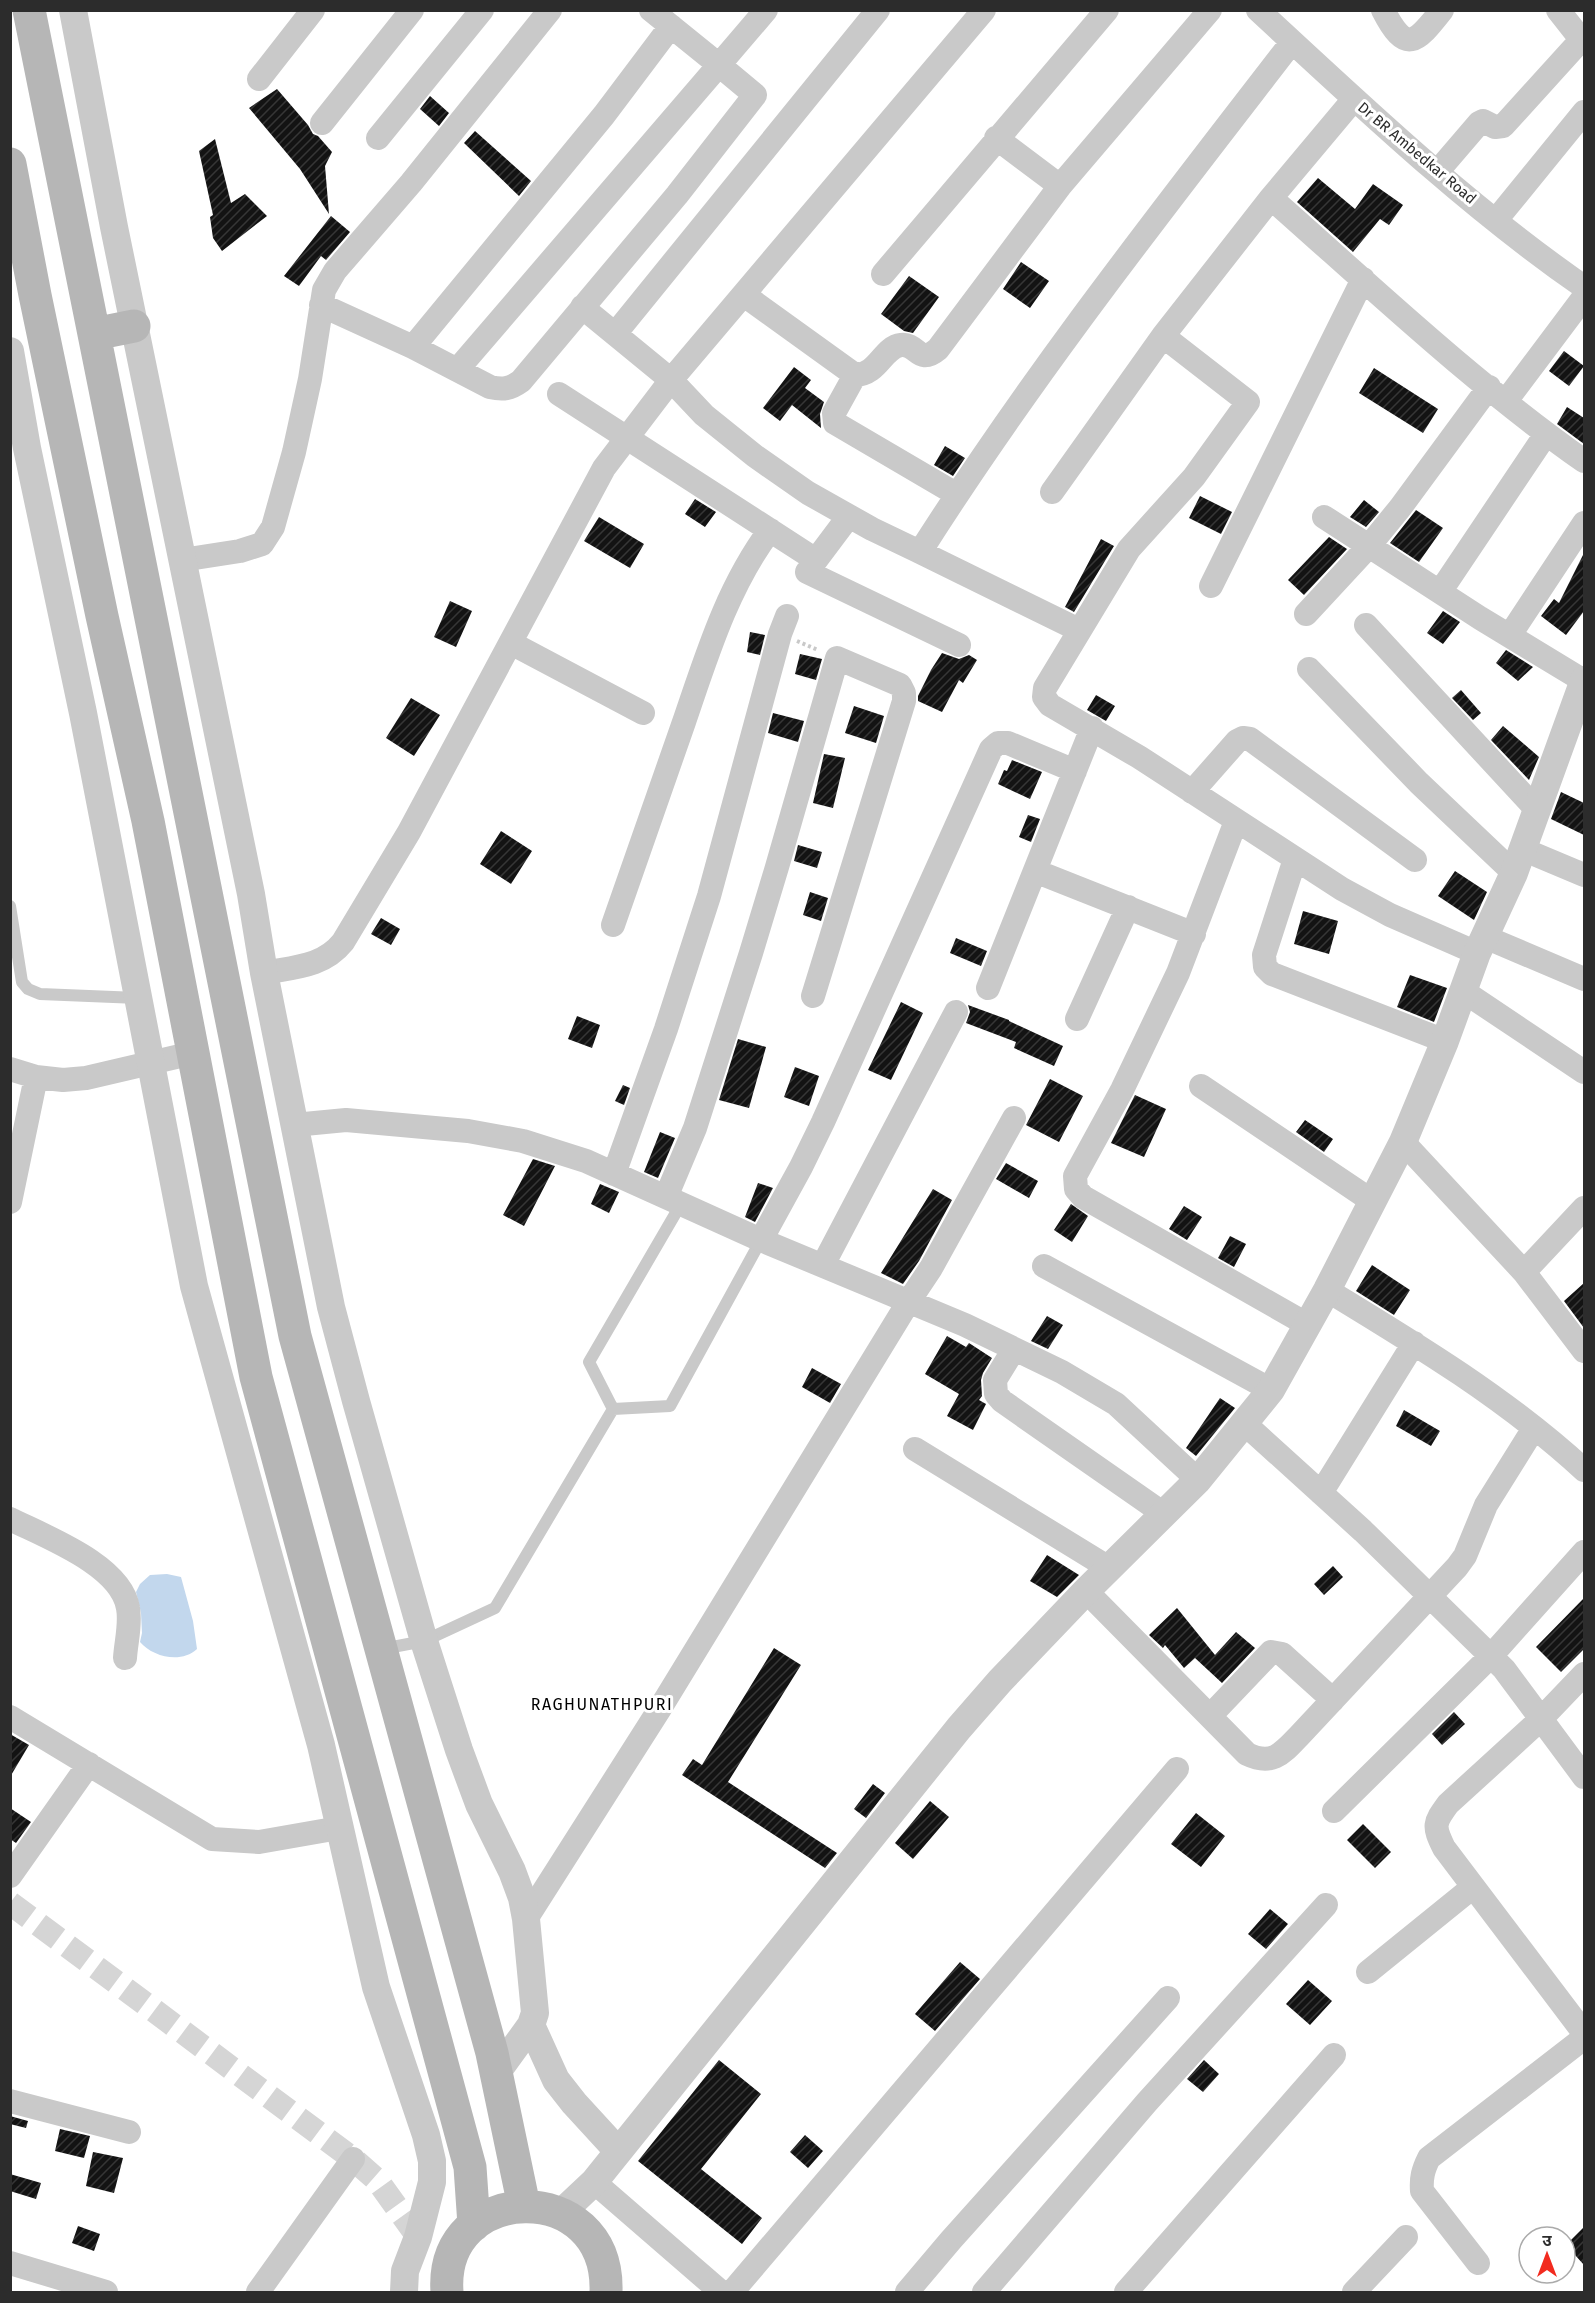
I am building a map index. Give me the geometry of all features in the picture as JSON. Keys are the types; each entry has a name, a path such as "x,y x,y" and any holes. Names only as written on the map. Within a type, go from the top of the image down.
{"main road":[{"path":"29,10 295,1336 497,2072 524,2206"},
{"path":"10,164 17,231 148,821 256,1377 470,2167 474,2225"},
{"path":"94,334 134,326"},
{"path":"447,2292 450,2261 456,2248 474,2225 497,2211 524,2206 537,2206 561,2213 579,2225 593,2241 604,2268 606,2292"}],"street":[{"path":"73,10 134,326 252,894 264,973 331,1307 424,1641 469,1780 489,1828 512,1871 526,1919 535,2013 531,2025 497,2072"},
{"path":"259,79 314,10"},
{"path":"322,123 412,10"},
{"path":"378,138 482,10"},
{"path":"182,560 240,551 262,544 273,527 294,452 324,290 335,271 411,183 550,10"},
{"path":"321,305 413,347 490,387 511,389 521,381 677,195 755,95 651,10"},
{"path":"457,370 766,10"},
{"path":"615,334 878,10"},
{"path":"264,973 317,963 333,954 343,942 409,832 604,468 671,380 984,10"},
{"path":"883,274 996,138 1107,10"},
{"path":"744,295 855,375 870,372 900,345 907,346 922,356 931,355 938,349 1060,186 1210,10"},
{"name":"Dr BR Ambedkar Road","path":"1258,10 1437,172 1550,263 1584,287"},
{"path":"1383,10 1394,31 1402,38 1411,40 1422,35 1442,10"},
{"path":"1437,172 1479,123 1483,121 1495,127 1503,126 1583,42 1558,10"},
{"path":"413,347 604,115 671,26"},
{"path":"920,552 1031,387 1292,42"},
{"path":"1052,492 1163,336 1270,198 1354,99"},
{"path":"1496,220 1584,112"},
{"path":"996,138 1060,186"},
{"path":"1270,198 1498,394 1546,434 1584,461"},
{"path":"1211,586 1363,279"},
{"path":"1306,614 1369,546 1584,297"},
{"path":"582,307 671,380 704,415 755,456 807,493 920,552 1079,630"},
{"path":"1163,336 1248,402 1194,477 1129,549 1045,688 1044,697 1050,705 1092,728 1342,889 1390,915 1584,979"},
{"path":"10,351 27,448 83,713 152,1061 194,1286 321,1745 376,1987 426,2136 432,2161 432,2182 418,2237 405,2271 404,2292"},
{"path":"855,375 834,413 835,423 957,494"},
{"path":"559,394 770,530 808,570 959,645"},
{"path":"1440,592 1546,434"},
{"path":"808,570 849,516"},
{"path":"561,2213 594,2182 958,1728 1086,1591 1198,1480 1245,1424 1270,1390 1308,1326 1403,1142 1445,1041 1481,945 1518,861 1584,680 1324,518"},
{"path":"1510,635 1584,523"},
{"path":"613,925 714,634 741,574 770,530"},
{"path":"614,1174 666,1029 709,896 783,625"},
{"path":"1366,625 1537,810"},
{"path":"511,643 643,713"},
{"path":"674,1201 777,867 837,658 900,685 904,693 904,701 813,996"},
{"path":"1309,669 1419,783 1518,861 1584,875"},
{"path":"988,988 1092,728"},
{"path":"1192,792 1237,741 1243,738 1250,739 1414,860"},
{"path":"760,1240 814,1140 991,749 999,743 1008,742 1075,771"},
{"path":"1236,821 1194,934 1156,1019 1075,1176 1076,1189 1083,1197 1308,1326"},
{"path":"1295,859 1264,955 1265,967 1272,974 1445,1041"},
{"path":"1035,871 1194,934"},
{"path":"1077,1019 1128,907"},
{"path":"1463,991 1584,1072"},
{"path":"823,1265 956,1012"},
{"path":"10,1069 36,1077 63,1080 86,1078 193,1053"},
{"path":"10,1202 17,1136 36,1077"},
{"path":"1201,1086 1372,1201"},
{"path":"526,1919 659,1710 931,1268 1014,1118"},
{"path":"294,1125 346,1120 468,1131 523,1141 586,1161 760,1240 965,1325 1062,1372 1116,1404 1198,1480"},
{"path":"1403,1142 1524,1272 1581,1338"},
{"path":"1524,1272 1584,1208"},
{"path":"1044,1266 1270,1390"},
{"path":"1327,1290 1414,1343 1534,1428 1584,1470"},
{"path":"1321,1493 1414,1343"},
{"path":"1014,1349 995,1380 996,1394 1002,1401 1164,1514"},
{"path":"1245,1424 1321,1493 1504,1669 1584,1777"},
{"path":"1086,1591 1248,1754 1257,1759 1276,1757 1285,1751 1430,1597 1465,1556 1486,1505 1534,1428"},
{"path":"915,1449 1109,1568"},
{"path":"10,1520 89,1559 114,1577 128,1606 125,1658"},
{"path":"1334,1811 1491,1656 1584,1552"},
{"path":"1210,1716 1271,1652 1282,1654 1333,1700"},
{"path":"1584,1674 1540,1720 1448,1804 1437,1819 1435,1831 1473,1887 1584,2032"},
{"path":"10,1717 212,1839 259,1842 339,1828"},
{"path":"10,1876 88,1764"},
{"path":"732,2292 1177,1769"},
{"path":"1368,1972 1473,1887"},
{"path":"984,2292 1148,2102 1326,1905"},
{"path":"907,2292 1168,1998"},
{"path":"531,2025 556,2080 618,2151"},
{"path":"1478,2263 1422,2191 1421,2178 1424,2168 1429,2158 1584,2038"},
{"path":"1126,2292 1334,2055"},
{"path":"10,2101 129,2132"},
{"path":"258,2292 353,2159"},
{"path":"594,2182 721,2292"},
{"path":"1354,2292 1406,2237"},
{"path":"10,2263 106,2292"}],"lane":[{"path":"10,906 22,982 28,989 40,994 139,998"},
{"path":"613,1409 589,1362 674,1201"},
{"path":"613,1409 670,1406 760,1240"},
{"path":"381,1649 424,1641 495,1608 613,1409"}],"path":[{"path":"783,625 837,658"}],"water":[{"path":"167,1574 181,1577 193,1621 197,1649 183,1656 160,1655 152,1652 140,1642 141,1613 136,1592 140,1584 150,1575"}],"building":[{"path":"277,89 313,134 318,136 332,152 325,166 329,214 300,169 249,108"},
{"path":"430,96 449,113 439,126 420,109"},
{"path":"475,131 531,181 519,196 464,143"},
{"path":"215,139 231,203 245,194 267,216 222,251 213,238 210,217 213,215 199,151"},
{"path":"1318,178 1355,209 1373,184 1403,205 1389,225 1380,219 1353,252 1297,202"},
{"path":"331,216 350,232 326,260 321,256 299,286 284,276"},
{"path":"1021,262 1049,281 1030,308 1003,289"},
{"path":"909,276 939,297 913,333 904,331 881,314"},
{"path":"1564,351 1584,366 1569,386 1549,371"},
{"path":"794,367 811,380 805,388 824,402 820,414 821,428 792,405 780,421 763,408"},
{"path":"1374,368 1438,409 1423,433 1359,393"},
{"path":"1567,407 1584,418 1584,444 1557,424"},
{"path":"945,446 965,458 953,476 934,465"},
{"path":"1200,496 1232,512 1221,534 1189,518"},
{"path":"695,499 716,512 705,527 685,514"},
{"path":"1364,500 1379,512 1366,527 1350,517"},
{"path":"1416,510 1443,528 1419,562 1390,543"},
{"path":"599,517 644,544 630,568 584,541"},
{"path":"1329,537 1347,549 1304,595 1288,580"},
{"path":"1101,539 1114,546 1074,612 1065,607"},
{"path":"1584,553 1584,611 1566,635 1541,616 1554,599 1559,603"},
{"path":"450,601 472,611 456,647 434,637"},
{"path":"1443,611 1460,622 1443,644 1427,633"},
{"path":"750,632 765,635 760,655 747,652"},
{"path":"1506,650 1533,667 1518,681 1496,663"},
{"path":"942,653 959,659 969,655 977,660 963,683 959,680 942,712 918,701 918,696"},
{"path":"800,654 822,659 816,680 795,674"},
{"path":"1461,690 1481,713 1473,720 1452,698"},
{"path":"1096,695 1115,706 1106,721 1087,710"},
{"path":"411,698 440,715 414,756 386,738"},
{"path":"854,706 884,716 876,743 845,733"},
{"path":"773,713 804,721 798,742 768,733"},
{"path":"1503,726 1539,757 1529,780 1491,740"},
{"path":"824,754 845,758 833,808 813,803"},
{"path":"1012,760 1042,772 1030,799 998,784 1004,770 1007,771"},
{"path":"1561,792 1584,803 1584,835 1551,819"},
{"path":"1028,815 1040,819 1031,842 1019,837"},
{"path":"501,831 532,851 511,884 480,864"},
{"path":"798,845 822,852 817,868 794,861"},
{"path":"1455,871 1487,892 1474,920 1438,896"},
{"path":"810,892 828,898 821,921 803,915"},
{"path":"1303,911 1338,921 1329,954 1294,944"},
{"path":"381,918 400,929 391,945 371,934"},
{"path":"956,938 987,951 981,966 950,953"},
{"path":"1410,975 1447,988 1434,1022 1397,1007"},
{"path":"901,1002 923,1013 891,1080 868,1070"},
{"path":"968,1005 1009,1020 1063,1046 1054,1066 1014,1048 1016,1042 966,1023 970,1012"},
{"path":"577,1016 600,1025 592,1048 568,1039"},
{"path":"738,1039 766,1047 749,1108 719,1100"},
{"path":"795,1067 819,1076 809,1106 784,1097"},
{"path":"1050,1079 1083,1096 1059,1142 1026,1125"},
{"path":"623,1085 630,1088 624,1105 615,1101"},
{"path":"1135,1095 1166,1109 1144,1157 1111,1143"},
{"path":"1305,1120 1333,1139 1324,1152 1296,1132"},
{"path":"660,1132 675,1138 658,1178 644,1172"},
{"path":"533,1159 555,1166 524,1226 503,1215"},
{"path":"1006,1163 1038,1181 1029,1198 996,1179"},
{"path":"758,1183 773,1188 755,1222 745,1217"},
{"path":"600,1184 619,1192 609,1213 591,1204"},
{"path":"933,1189 952,1200 919,1261 903,1284 881,1273"},
{"path":"1071,1204 1088,1216 1072,1242 1054,1230"},
{"path":"1184,1206 1202,1217 1187,1240 1169,1229"},
{"path":"1230,1236 1246,1244 1234,1267 1218,1258"},
{"path":"1372,1265 1410,1290 1394,1315 1356,1291"},
{"path":"1584,1283 1584,1328 1564,1301"},
{"path":"1047,1316 1063,1325 1048,1349 1031,1341"},
{"path":"947,1336 966,1347 969,1343 992,1358 981,1380 982,1396 979,1400 986,1404 973,1430 947,1416 959,1394 925,1374"},
{"path":"812,1368 841,1384 830,1403 802,1387"},
{"path":"1220,1398 1235,1408 1196,1456 1186,1448"},
{"path":"1404,1410 1440,1431 1431,1446 1396,1426"},
{"path":"1047,1555 1079,1575 1057,1597 1030,1581"},
{"path":"1333,1566 1343,1577 1324,1595 1314,1584"},
{"path":"1584,1598 1584,1649 1561,1672 1536,1647"},
{"path":"1177,1608 1215,1655 1236,1632 1255,1648 1222,1683 1195,1658 1184,1668 1165,1645 1163,1648 1149,1635"},
{"path":"774,1648 801,1665 728,1782 837,1853 825,1868 682,1775 693,1759 702,1765"},
{"path":"1454,1712 1465,1724 1442,1745 1432,1734"},
{"path":"10,1734 29,1745 10,1777"},
{"path":"873,1784 885,1793 866,1818 854,1809"},
{"path":"930,1801 949,1817 913,1859 895,1843"},
{"path":"10,1808 31,1822 16,1843 10,1839"},
{"path":"1196,1813 1225,1836 1201,1867 1171,1844"},
{"path":"1363,1824 1391,1852 1375,1868 1347,1840"},
{"path":"1270,1909 1288,1924 1266,1949 1248,1934"},
{"path":"960,1962 980,1979 935,2031 915,2014"},
{"path":"1308,1980 1332,2001 1310,2025 1286,2004"},
{"path":"719,2060 761,2094 701,2169 762,2218 742,2244 638,2161"},
{"path":"1204,2060 1219,2074 1203,2092 1187,2079"},
{"path":"10,2116 28,2121 26,2128 10,2124"},
{"path":"60,2129 90,2136 84,2158 55,2151"},
{"path":"805,2135 823,2151 808,2168 790,2152"},
{"path":"93,2152 123,2158 114,2193 86,2186"},
{"path":"10,2174 41,2183 36,2199 10,2191"},
{"path":"78,2226 100,2234 94,2251 72,2243"},
{"path":"1584,2227 1584,2265 1577,2257 1577,2234"}],"tunnel":[{"path":"10,1903 353,2159 377,2180 418,2237"}],"district":[{"name":"RAGHUNATHPURI","path":"602,1704"}]}
